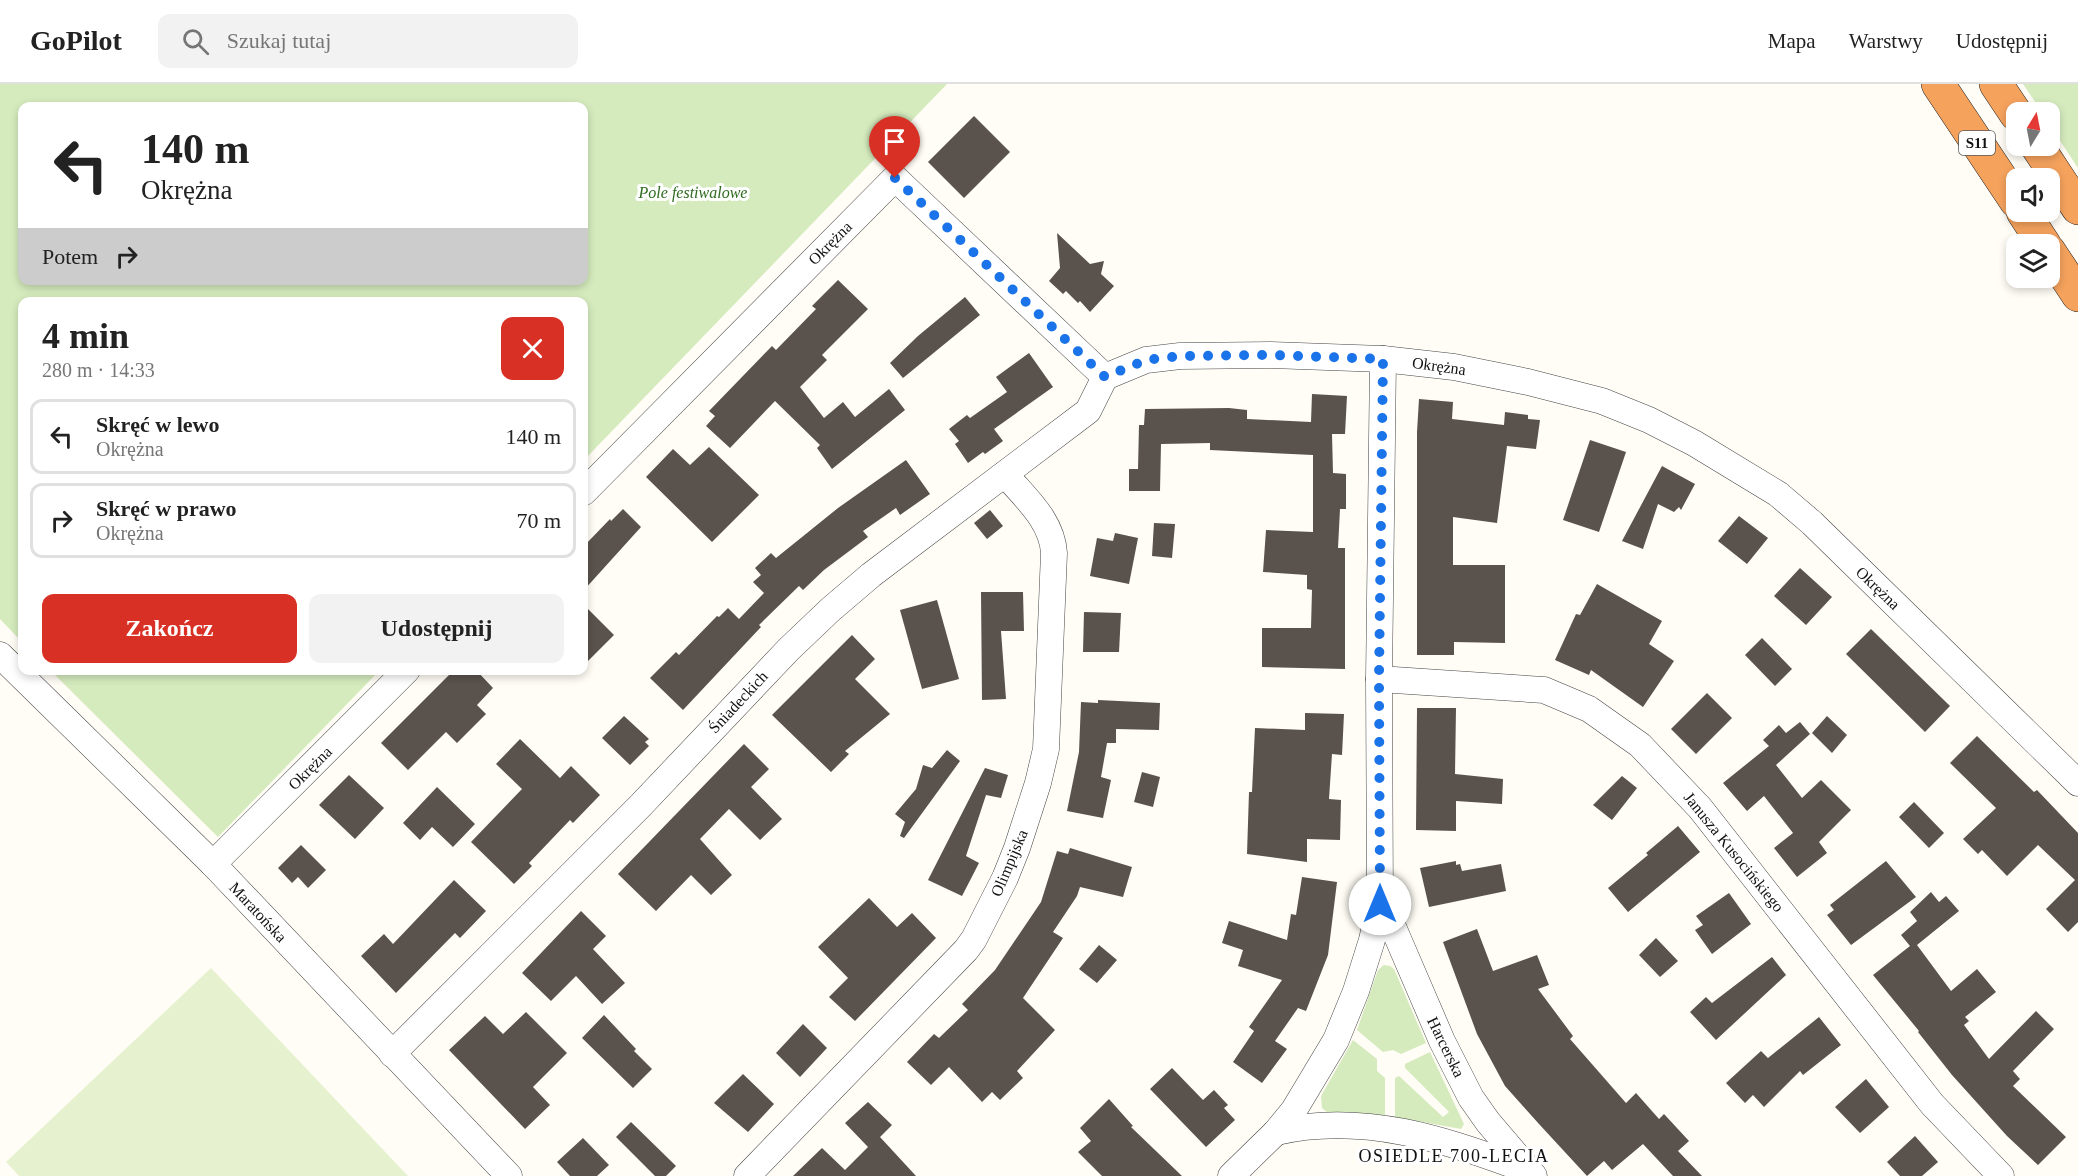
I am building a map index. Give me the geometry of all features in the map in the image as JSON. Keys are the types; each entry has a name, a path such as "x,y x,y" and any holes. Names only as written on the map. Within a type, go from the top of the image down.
{"highway":[{"name":"S11","path":"1938,84 2006,186"},
{"path":"1996,84 2008,102"},
{"path":"2044,156 2078,208"},
{"path":"2060,268 2078,295"}],"street":[{"name":"Okrężna","path":"588,488 895,178 1105,377 1146,360 1180,356 1270,355 1383,359 1528,381 1602,401 1694,443 1778,494 1812,523 2078,783"},
{"path":"1231,1176 1294,1110 1336,1040 1356,991 1372,940 1380,904 1379,679 1383,359"},
{"name":"Śniadeckich","path":"392,1054 641,805 789,649 872,575 1088,411 1105,377"},
{"name":"Olimpijska","path":"747,1176 966,950 1005,878 1017,848 1038,783 1046,749 1054,553 1053,542 1042,518 1005,474"},
{"name":"Maratońska","path":"0,655 18,673"},
{"name":"Maratońska","path":"20,675 213,864 509,1176"},
{"name":"Okrężna","path":"213,864 402,675"},
{"name":"Janusza Kusocińskiego","path":"1379,679 1544,690 1589,709 1640,745 1700,808 1932,1104 2001,1176"},
{"name":"Harcerska","path":"1380,904 1393,927 1442,1041 1471,1098 1488,1122 1533,1174"},
{"path":"1275,1132 1299,1126 1365,1126 1402,1131 1440,1139 1481,1152 1533,1174"}],"green space":[{"name":"Pole festiwalowe","path":"0,84 947,84 588,456 588,297 18,297 18,638 0,619"},
{"path":"2023,84 2078,84 2078,168 2060,141 2060,102 2035,102"},
{"path":"55,675 375,675 218,837"},
{"path":"1384,965 1394,969 1426,1043 1401,1054 1393,1050 1383,1052 1357,1030 1378,970"},
{"path":"211,968 408,1176 19,1176 6,1162"},
{"path":"1353,1040 1377,1059 1377,1071 1385,1078 1385,1116 1328,1113 1322,1108 1321,1096"},
{"path":"1430,1052 1464,1124 1461,1129 1395,1117 1395,1078 1399,1076 1443,1117 1449,1112 1405,1068 1405,1064"}],"building":[{"path":"974,116 1010,152 964,198 928,162"},
{"path":"1057,233 1090,264 1104,261 1101,274 1114,286 1090,312 1080,301 1078,303 1066,291 1063,294 1049,281 1060,268"},
{"path":"838,280 868,309 822,355 827,360 800,387 824,418 843,402 855,417 889,389 905,410 832,469 817,448 820,445 775,401 730,448 706,426 715,416 709,411 772,346 776,350 816,309 812,306"},
{"path":"965,297 980,315 903,378 890,363"},
{"path":"1029,353 1053,387 994,429 1003,441 968,463 955,444 959,441 949,429 967,415 970,418 1007,392 996,377"},
{"path":"1312,394 1347,396 1345,434 1332,434 1333,473 1346,474 1346,509 1340,509 1338,548 1345,548 1345,669 1262,667 1262,628 1311,628 1312,590 1307,589 1307,575 1263,572 1266,530 1313,532 1313,455 1210,450 1210,443 1161,444 1160,491 1129,491 1129,469 1138,469 1139,425 1144,425 1145,409 1229,408 1247,410 1247,419 1311,422"},
{"path":"1419,399 1453,402 1452,419 1504,425 1505,412 1528,415 1528,419 1540,420 1536,449 1507,446 1497,523 1453,517 1453,565 1505,565 1505,643 1454,642 1454,655 1417,655"},
{"path":"1590,440 1626,452 1599,532 1563,520"},
{"path":"709,447 759,495 712,542 646,477 673,449 690,465"},
{"path":"906,460 930,494 900,515 896,508 863,531 868,537 824,570 803,590 799,586 759,625 761,627 683,710 650,678 676,652 679,655 717,616 719,617 728,608 739,619 764,593 753,582 761,575 755,568 771,553 776,558 838,508"},
{"path":"1662,466 1695,484 1681,510 1679,507 1674,512 1658,504 1643,549 1622,541"},
{"path":"623,509 641,527 588,586 588,542 610,519 611,521"},
{"path":"990,510 1003,526 987,539 974,523"},
{"path":"1739,516 1768,538 1747,564 1718,541"},
{"path":"1154,523 1175,524 1172,558 1152,556"},
{"path":"1115,533 1138,538 1129,584 1090,576 1097,538 1113,541"},
{"path":"1800,568 1832,597 1806,625 1774,596"},
{"path":"1597,584 1662,621 1649,644 1674,661 1643,707 1591,670 1589,675 1555,660 1576,614 1580,615"},
{"path":"981,592 1023,592 1024,631 1001,631 1006,699 982,700"},
{"path":"937,600 959,679 922,689 900,610"},
{"path":"588,609 614,635 588,661"},
{"path":"1084,612 1121,613 1119,652 1083,652"},
{"path":"1871,629 1950,706 1925,732 1846,654"},
{"path":"852,635 875,659 855,679 890,714 845,751 849,754 831,772 772,715"},
{"path":"1762,638 1792,669 1775,686 1745,655"},
{"path":"449,675 481,675 493,688 477,705 486,714 457,743 446,732 408,770 381,743"},
{"path":"1707,693 1732,718 1696,754 1671,729"},
{"path":"1098,700 1160,703 1159,730 1116,729 1116,743 1107,743 1101,777 1111,780 1103,818 1067,811 1079,752 1081,702 1098,703"},
{"path":"1417,708 1456,708 1455,774 1503,779 1502,804 1456,801 1456,831 1416,830"},
{"path":"1305,713 1344,714 1342,755 1332,754 1329,799 1341,800 1340,840 1307,839 1307,862 1247,854 1249,792 1252,792 1255,728 1305,730"},
{"path":"624,716 649,739 645,742 649,746 630,765 602,738"},
{"path":"1827,716 1847,735 1832,753 1812,733"},
{"path":"1800,722 1810,734 1776,765 1802,798 1821,780 1851,810 1819,842 1827,853 1797,877 1774,848 1793,833 1764,796 1747,811 1723,783 1769,746 1763,740 1779,725 1786,733"},
{"path":"1977,736 2034,792 2037,790 2078,833 2078,922 2068,932 2046,909 2075,880 2038,845 2007,876 1982,850 1978,854 1963,839 1996,808 1950,763"},
{"path":"520,739 560,778 571,766 600,795 573,823 570,820 529,863 532,866 514,884 471,842 522,789 496,764"},
{"path":"744,744 769,769 751,787 782,819 760,840 729,809 700,839 732,875 711,895 691,875 656,911 618,874"},
{"path":"947,750 960,761 904,838 900,836 905,822 895,814 916,789 923,765 932,768"},
{"path":"985,768 1008,775 1001,798 986,795 966,856 979,863 962,896 928,880"},
{"path":"1142,772 1160,777 1153,807 1134,802"},
{"path":"349,775 384,808 355,839 319,805"},
{"path":"1622,776 1637,788 1612,820 1593,805"},
{"path":"437,787 475,824 453,847 432,827 420,840 403,823"},
{"path":"1914,802 1944,833 1929,848 1899,817"},
{"path":"1678,826 1700,852 1628,912 1608,888 1648,855 1646,853"},
{"path":"301,845 326,870 308,888 298,877 292,883 278,868"},
{"path":"1070,848 1132,867 1123,897 1080,887 1077,896 1053,932 1063,938 1023,998 1055,1030 1017,1071 1023,1078 1000,1100 992,1092 982,1102 949,1067 931,1085 907,1062 934,1034 939,1038 968,1010 962,1004 995,970 1041,902 1057,851 1068,854"},
{"path":"1456,861 1456,865 1460,864 1462,871 1501,864 1506,891 1429,907 1420,868"},
{"path":"1886,861 1916,897 1851,945 1827,915 1834,910 1830,905"},
{"path":"1302,877 1337,882 1328,955 1306,1011 1298,1008 1275,1041 1287,1049 1262,1083 1233,1062 1254,1031 1249,1027 1282,980 1238,966 1243,950 1222,943 1229,921 1287,940 1291,914 1296,915"},
{"path":"454,880 486,911 460,938 455,933 396,993 361,956 384,934 393,944"},
{"path":"1931,892 1939,902 1946,896 1959,911 1917,945 1951,991 1977,969 1996,992 1965,1017 1969,1021 1964,1025 1989,1059 2036,1011 2054,1029 2013,1071 2020,1079 2013,1086 2066,1137 2038,1165 2007,1136 1952,1075 1873,975 1910,946 1901,935 1917,921 1910,912"},
{"path":"1729,893 1751,924 1712,954 1695,930 1703,925 1696,916"},
{"path":"869,898 897,927 912,913 936,938 855,1021 829,997 848,978 818,947"},
{"path":"581,911 606,936 593,949 625,983 602,1004 576,976 551,1001 522,973"},
{"path":"1477,929 1493,971 1537,955 1549,985 1538,989 1573,1036 1570,1039 1626,1103 1636,1093 1659,1119 1664,1114 1689,1141 1678,1151 1702,1176 1673,1176 1643,1144 1612,1170 1604,1161 1587,1176 1539,1124 1505,1086 1477,1034 1443,942"},
{"path":"1656,938 1678,961 1660,977 1639,955"},
{"path":"1099,945 1117,960 1097,983 1079,969"},
{"path":"1772,957 1786,975 1716,1040 1690,1012 1706,997 1712,1003"},
{"path":"526,1012 567,1053 533,1087 550,1105 525,1129 449,1050 485,1016 503,1034"},
{"path":"604,1015 652,1069 633,1088 582,1038"},
{"path":"1819,1017 1841,1045 1803,1075 1800,1071 1764,1107 1753,1095 1745,1103 1726,1083 1761,1051 1768,1058"},
{"path":"803,1024 827,1048 800,1077 776,1053"},
{"path":"1172,1068 1203,1100 1214,1090 1228,1105 1224,1108 1235,1120 1206,1147 1150,1089"},
{"path":"743,1074 774,1104 748,1132 714,1103"},
{"path":"1866,1079 1889,1107 1860,1133 1835,1107"},
{"path":"1109,1099 1133,1126 1131,1127 1182,1176 1102,1176 1078,1152 1091,1141 1080,1128"},
{"path":"868,1102 892,1125 880,1137 916,1176 793,1176 822,1148 845,1170 868,1147 845,1123"},
{"path":"631,1122 676,1166 666,1176 655,1176 616,1137"},
{"path":"1915,1136 1938,1162 1922,1176 1900,1176 1887,1162"},
{"path":"583,1138 609,1165 597,1176 570,1176 557,1162"}],"district":[{"name":"OSIEDLE 700-LECIA","path":"1454,1156"}],"route":[{"path":"895,178 1105,377 1146,360 1180,356 1270,355 1383,359 1379,679 1380,904"}]}
